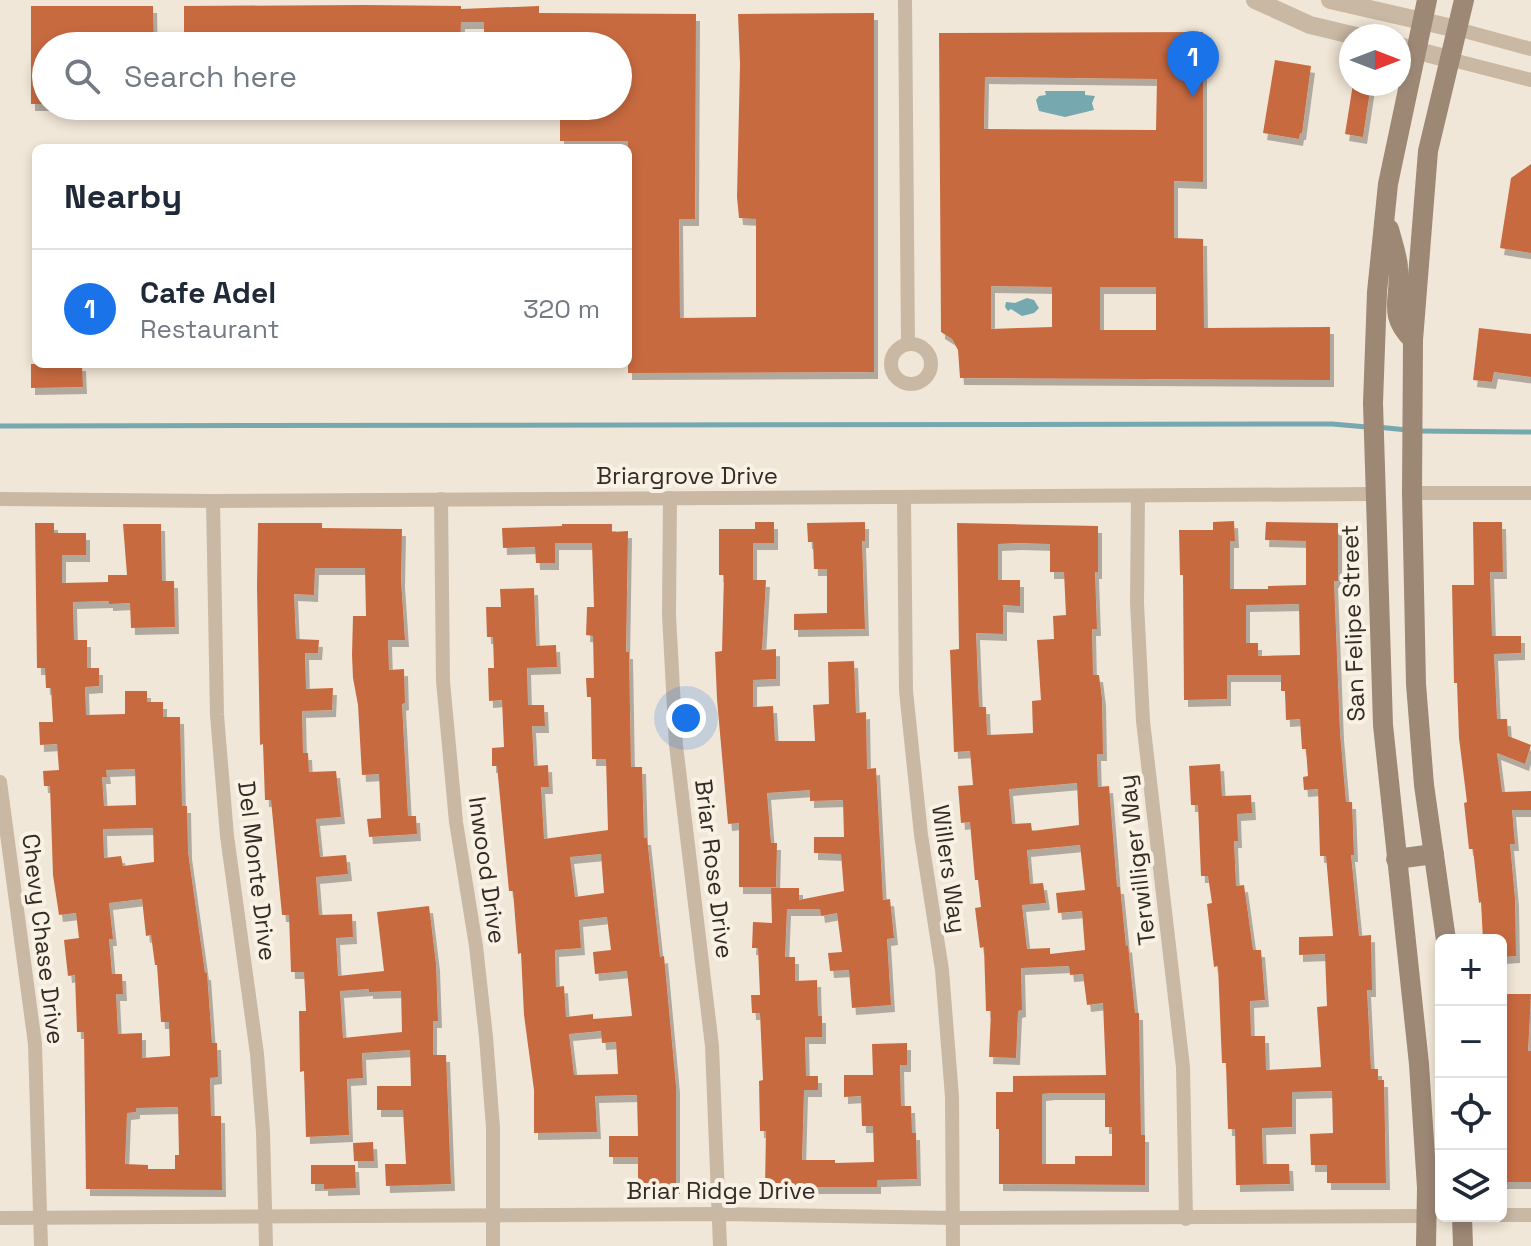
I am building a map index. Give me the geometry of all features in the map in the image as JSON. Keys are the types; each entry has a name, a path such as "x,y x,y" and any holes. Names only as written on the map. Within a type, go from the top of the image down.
{"main road":[{"name":"San Felipe Street","path":"1411,41 1422,21 1427,0"},
{"path":"1445,934 1424,785 1416,684 1413,340 1428,151 1464,0"},
{"name":"San Felipe Street","path":"1400,96 1377,292 1374,494 1383,725 1434,1216 1426,1246"},
{"path":"1385,213 1399,269 1396,314 1402,329 1413,340"},
{"path":"1396,859 1434,854"},
{"path":"1462,1222 1463,1246"}],"street":[{"path":"905,0 908,343"},
{"path":"1255,0 1310,25 1339,32"},
{"path":"1330,0 1531,49"},
{"path":"1411,49 1531,80"},
{"path":"1412,493 1531,493"},
{"name":"Briargrove Drive","path":"0,499 213,501 1374,494"},
{"name":"Terwilliger Way","path":"1138,496 1137,603 1143,721 1183,1067 1186,1219"},
{"name":"Briar Rose Drive","path":"670,498 669,615 676,745 707,986 720,1246"},
{"name":"Willers Way","path":"904,498 906,691 921,835 942,970 952,1097 953,1246"},
{"name":"Inwood Drive","path":"441,499 443,681 456,822 476,946 486,1037 493,1128 493,1246"},
{"name":"Del Monte Drive","path":"213,501 217,715 227,836 257,1054 266,1246"},
{"name":"Chevy Chase Drive","path":"0,782 35,1044 41,1246"},
{"name":"Briar Ridge Drive","path":"0,1218 720,1214 1186,1219 1434,1216"},
{"path":"1507,1215 1531,1215"}],"water":[{"path":"1045,91 1085,91 1085,95 1095,96 1092,103 1094,110 1065,117 1039,111 1036,100 1046,95"},
{"path":"1027,298 1034,300 1039,308 1034,313 1022,316 1005,307 1006,302 1015,303"}],"building":[{"path":"31,6 153,6 154,32 32,32 31,104"},
{"path":"184,6 461,6 461,9 539,6 539,13 696,14 695,219 679,219 680,318 756,317 756,219 739,218 737,197 738,14 874,13 874,372 628,373 628,368 632,368 632,144 628,141 560,141 560,120 632,120 632,32 484,32 484,22 461,22 461,32 184,32"},
{"path":"1203,32 1203,182 1174,181 1174,238 1203,239 1204,328 1330,327 1330,380 960,378 958,350 952,339 941,332 939,33","holes":["985,77 1157,79 1156,130 984,129","991,286 1052,287 1052,327 991,329","1100,287 1156,287 1156,330 1100,330"]},
{"path":"1275,60 1311,66 1299,139 1263,133"},
{"path":"1351,96 1369,96 1363,137 1345,134"},
{"path":"1531,164 1531,253 1500,248 1511,178"},
{"path":"1479,328 1531,334 1531,377 1494,372 1492,382 1473,380"},
{"path":"31,364 32,368 82,368 83,387 31,388"},
{"path":"1234,521 1235,541 1230,541 1230,589 1306,585 1306,541 1265,540 1266,522 1338,523 1338,581 1334,581 1340,733 1346,802 1352,802 1354,855 1351,855 1359,936 1371,935 1372,990 1367,990 1371,1069 1378,1069 1378,1080 1384,1080 1386,1183 1327,1183 1327,1165 1311,1165 1310,1134 1333,1133 1332,1091 1292,1092 1292,1127 1262,1128 1263,1164 1289,1164 1290,1184 1236,1185 1235,1129 1228,1129 1218,966 1214,967 1207,904 1212,903 1208,876 1201,876 1198,805 1191,805 1189,766 1220,764 1222,796 1251,795 1252,813 1237,814 1238,841 1234,841 1236,886 1244,885 1253,950 1261,950 1265,1000 1250,1001 1251,1036 1265,1036 1266,1070 1321,1067 1317,1007 1327,1006 1325,954 1299,955 1299,937 1333,936 1326,856 1320,856 1318,789 1304,790 1303,777 1308,776 1300,719 1286,720 1281,675 1227,675 1227,699 1184,700 1183,575 1180,575 1179,530 1213,530 1213,522","holes":["1299,604 1300,655 1258,656 1258,643 1246,643 1246,605"]},
{"path":"755,522 774,522 774,543 753,543 753,580 766,580 762,650 776,649 776,679 753,680 753,707 773,706 775,741 815,741 813,705 829,704 828,662 854,661 856,713 866,712 867,769 876,768 883,900 890,899 894,938 887,939 891,1005 852,1008 849,970 830,971 828,953 842,952 837,913 821,916 820,909 787,909 785,957 795,957 795,981 817,980 818,1016 822,1016 822,1037 805,1037 806,1076 818,1076 818,1090 804,1090 802,1160 874,1162 873,1126 862,1126 861,1096 844,1097 844,1075 873,1075 872,1044 907,1043 907,1065 900,1065 901,1106 911,1106 912,1133 916,1133 917,1179 877,1180 877,1187 765,1187 766,1131 760,1131 759,1081 763,1080 760,1013 752,1013 751,995 760,995 758,948 752,948 753,922 772,923 771,888 799,888 799,900 844,891 841,854 814,853 814,837 844,837 843,800 810,801 810,790 767,793 771,843 777,843 776,887 739,887 739,823 728,824 717,699 715,652 722,651 724,575 719,575 719,529 755,529"},
{"path":"865,522 865,541 862,541 865,629 794,630 794,614 827,613 827,569 814,569 813,542 808,542 807,523"},
{"path":"1473,522 1502,522 1503,572 1490,572 1492,636 1521,636 1521,653 1494,654 1497,719 1507,719 1508,736 1531,745 1525,764 1497,753 1502,792 1531,791 1531,810 1512,810 1515,844 1510,844 1516,956 1507,957 1507,934 1483,934 1473,849 1469,849 1457,683 1454,683 1452,585 1474,585"},
{"path":"35,523 54,523 54,533 86,533 86,555 62,555 62,583 108,582 108,575 127,575 123,524 161,524 162,581 174,581 175,627 131,628 130,603 73,602 74,640 87,640 87,668 99,668 99,686 85,687 86,715 125,714 125,691 147,691 147,702 163,702 163,717 180,717 182,806 187,806 188,852 207,973 212,1043 217,1043 218,1077 210,1078 211,1116 221,1116 222,1190 86,1189 84,1032 77,1032 75,975 68,976 64,940 79,938 76,913 59,915 53,875 50,786 44,786 43,771 59,770 57,744 40,745 39,722 53,722 51,688 46,688 45,668 37,668","holes":["135,769 136,805 104,806 102,777 107,777 106,770","153,828 154,862 123,866 121,856 104,858 103,829","142,899 146,936 151,935 157,965 161,1022 169,1022 170,1056 142,1058 142,1033 118,1034 116,994 123,994 122,974 112,974 109,939 113,939 109,903","178,1107 179,1155 175,1155 175,1169 148,1169 148,1165 125,1164 127,1113 136,1112 136,1108"]},
{"path":"258,523 322,523 322,528 402,529 405,640 388,640 389,670 404,669 405,703 402,704 408,816 416,816 417,834 369,837 367,819 381,818 379,774 362,775 352,655 353,616 366,616 365,568 315,568 314,595 294,594 296,639 319,640 318,653 305,653 306,689 333,688 332,710 302,711 303,753 308,753 309,772 336,771 341,817 316,819 320,857 346,855 348,874 316,877 319,915 352,914 353,937 336,938 338,976 384,971 377,912 429,906 436,964 438,1021 433,1021 433,1055 446,1055 451,1184 386,1186 385,1164 406,1164 403,1110 377,1110 377,1086 411,1086 410,1050 362,1053 363,1078 347,1079 349,1135 306,1137 299,1011 306,1011 304,972 291,972 289,915 282,915 271,800 265,800 263,744 260,745","holes":["369,989 369,992 401,991 402,1032 343,1038 340,991"]},
{"path":"957,523 1098,526 1098,572 1095,572 1097,629 1092,629 1093,675 1099,675 1102,699 1103,754 1097,754 1098,787 1109,786 1117,887 1120,887 1135,1013 1139,1013 1145,1185 999,1184 996,1092 1013,1092 1013,1076 1106,1075 1103,1003 1087,1005 1083,974 1070,975 1069,966 1021,968 1022,1010 1018,1011 1016,1058 989,1057 991,1011 986,1011 984,947 980,948 975,908 981,907 978,880 975,880 970,822 961,823 958,786 973,785 970,751 954,752 950,650 959,649","holes":["998,544 1050,544 1050,572 1064,572 1066,615 1053,616 1054,639 1037,640 1041,700 1032,701 1033,733 987,735 986,707 979,707 976,633 1003,634 1003,605 1020,606 1020,580 998,580","1077,783 1079,825 1032,831 1031,823 1012,824 1009,789","1080,845 1085,890 1056,893 1058,913 1082,911 1085,950 1050,954 1050,948 1027,949 1022,905 1046,903 1043,883 1030,884 1027,850","1105,1093 1105,1127 1112,1127 1112,1156 1075,1156 1075,1164 1042,1164 1042,1094"]},
{"path":"612,524 612,532 628,531 626,652 629,652 631,767 642,767 644,838 647,838 660,957 664,956 676,1086 676,1187 638,1187 638,1157 609,1157 609,1136 638,1136 637,1095 595,1096 597,1132 534,1133 534,1090 524,1015 521,953 518,954 513,891 509,891 497,766 492,766 492,748 504,747 502,700 489,701 488,668 494,668 493,637 487,637 486,607 501,607 500,589 534,588 536,646 556,645 557,667 527,668 528,705 544,705 545,726 532,726 534,766 548,765 549,787 541,787 544,839 608,830 606,759 592,759 591,697 587,697 586,678 594,678 593,636 586,635 587,607 594,607 592,543 555,543 555,563 536,563 535,547 503,548 502,528","holes":["601,854 604,893 575,897 570,857","607,917 611,950 593,952 595,974 627,971 632,1016 593,1019 593,1014 566,1017 564,986 556,987 555,950 581,948 579,920","601,1031 602,1043 616,1042 618,1074 574,1075 569,1034"]},
{"path":"1507,994 1531,994 1528,1051 1531,1051 1531,1182 1507,1182"},
{"path":"373,1142 374,1161 354,1161 353,1143"},
{"path":"311,1165 355,1165 356,1188 324,1189 324,1184 311,1184"}],"waterway":[{"path":"0,426 1332,424 1367,427"},
{"path":"1377,427 1407,430"},
{"path":"1417,431 1531,432"}],"place":[{"name":"Cafe Adel","path":"1193,97"}]}
